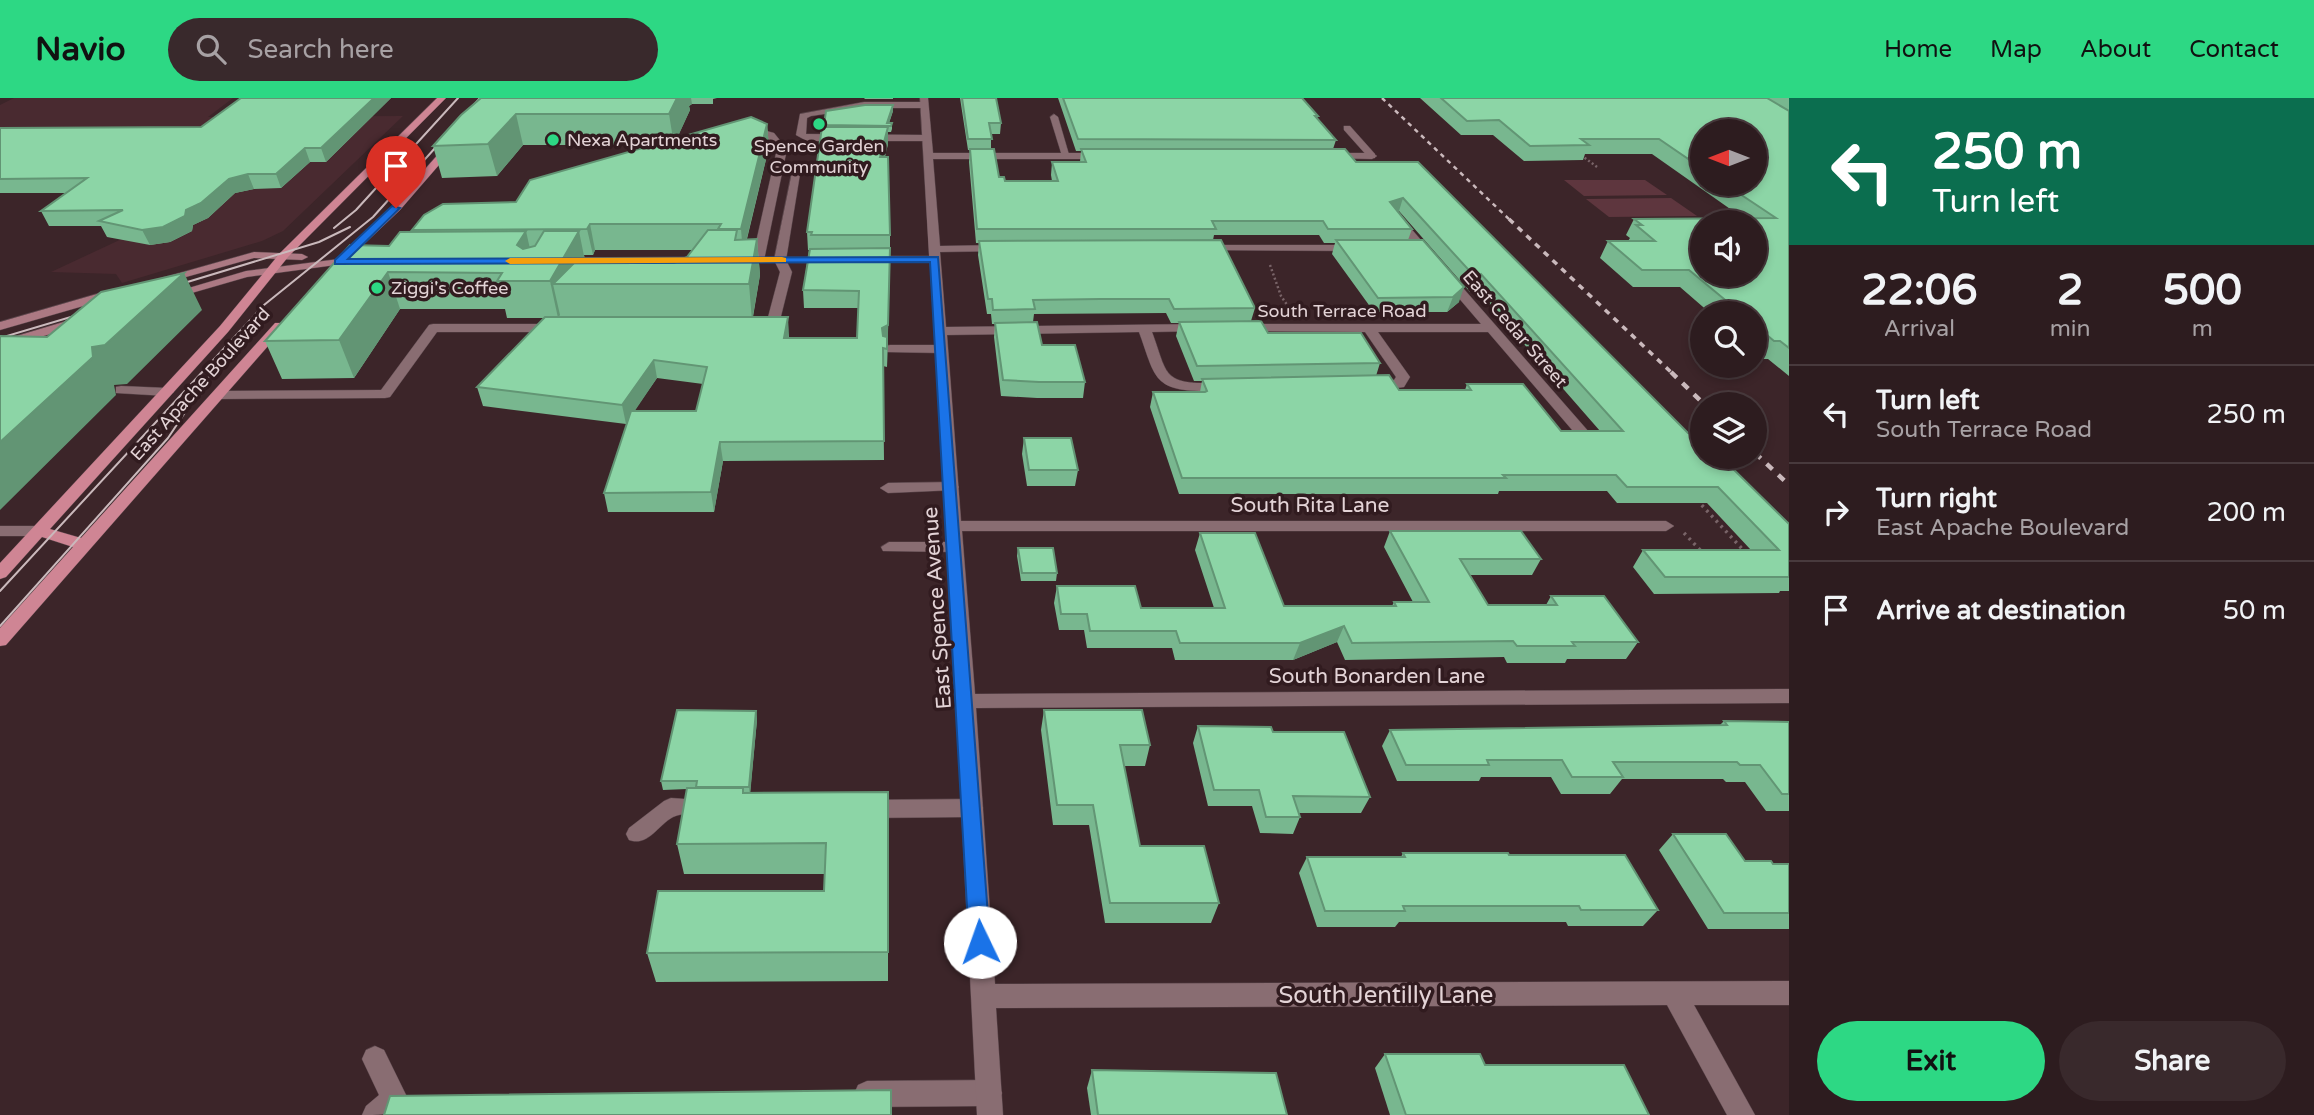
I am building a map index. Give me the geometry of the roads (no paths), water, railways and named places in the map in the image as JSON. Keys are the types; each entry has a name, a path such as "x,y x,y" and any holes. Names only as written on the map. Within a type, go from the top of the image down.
{"main road":[{"name":"East Apache Boulevard","path":"1,570 224,329 284,255 442,98"},
{"path":"323,278 396,208 458,136"},
{"name":"East Apache Boulevard","path":"0,640 292,312"},
{"path":"39,531 85,545"}],"street":[{"path":"924,102 817,111 803,116 801,135 807,138 927,147 1108,156"},
{"name":"East Spence Avenue","path":"924,102 966,701 990,1104"},
{"path":"1054,117 1067,156"},
{"path":"1310,156 1372,156 1347,128"},
{"path":"733,139 769,133 776,137 782,149 758,260"},
{"path":"748,328 773,324 786,272 780,260 796,174"},
{"name":"East Cedar Street","path":"1393,215 1584,435"},
{"path":"546,261 780,260 1009,248"},
{"path":"1186,248 1377,248"},
{"path":"1404,248 1421,248"},
{"path":"153,282 240,258 266,254 339,262"},
{"path":"156,299 220,280 272,270 353,262"},
{"path":"0,326 128,289"},
{"path":"0,345 91,318"},
{"path":"218,394 385,394 433,328 570,328"},
{"path":"1353,387 1392,386 1402,381 1403,377 1369,328"},
{"name":"South Terrace Road","path":"890,349 941,340 1144,329 1491,328"},
{"path":"1144,329 1160,374 1176,388 1244,387"},
{"path":"121,390 167,392"},
{"path":"888,488 951,487"},
{"name":"South Rita Lane","path":"954,526 1666,526"},
{"path":"0,531 39,531"},
{"path":"889,547 955,547"},
{"name":"South Bonarden Lane","path":"966,701 1789,696"},
{"path":"637,834 671,807 723,808"},
{"path":"842,809 972,808"},
{"path":"1674,993 1742,1115"},
{"name":"South Jentilly Lane","path":"983,996 1789,993"},
{"path":"375,1059 385,1107 423,1098"},
{"path":"842,1094 990,1104"}],"tram line":[{"path":"334,228 356,210 458,98"},
{"path":"0,591 264,305 373,217 480,98"},
{"path":"171,287 319,242 350,227"},
{"path":"0,338 91,311"},
{"path":"0,626 168,438 214,369"}],"railway":[{"path":"1382,98 1511,221"},
{"path":"1509,219 1673,374"},
{"path":"1671,372 1692,392"},
{"path":"1767,464 1789,485"}],"place":[{"name":"Spence Garden Community","path":"819,124"},
{"name":"Nexa Apartments","path":"553,140"},
{"name":"Ziggi's Coffee","path":"377,288"}]}
